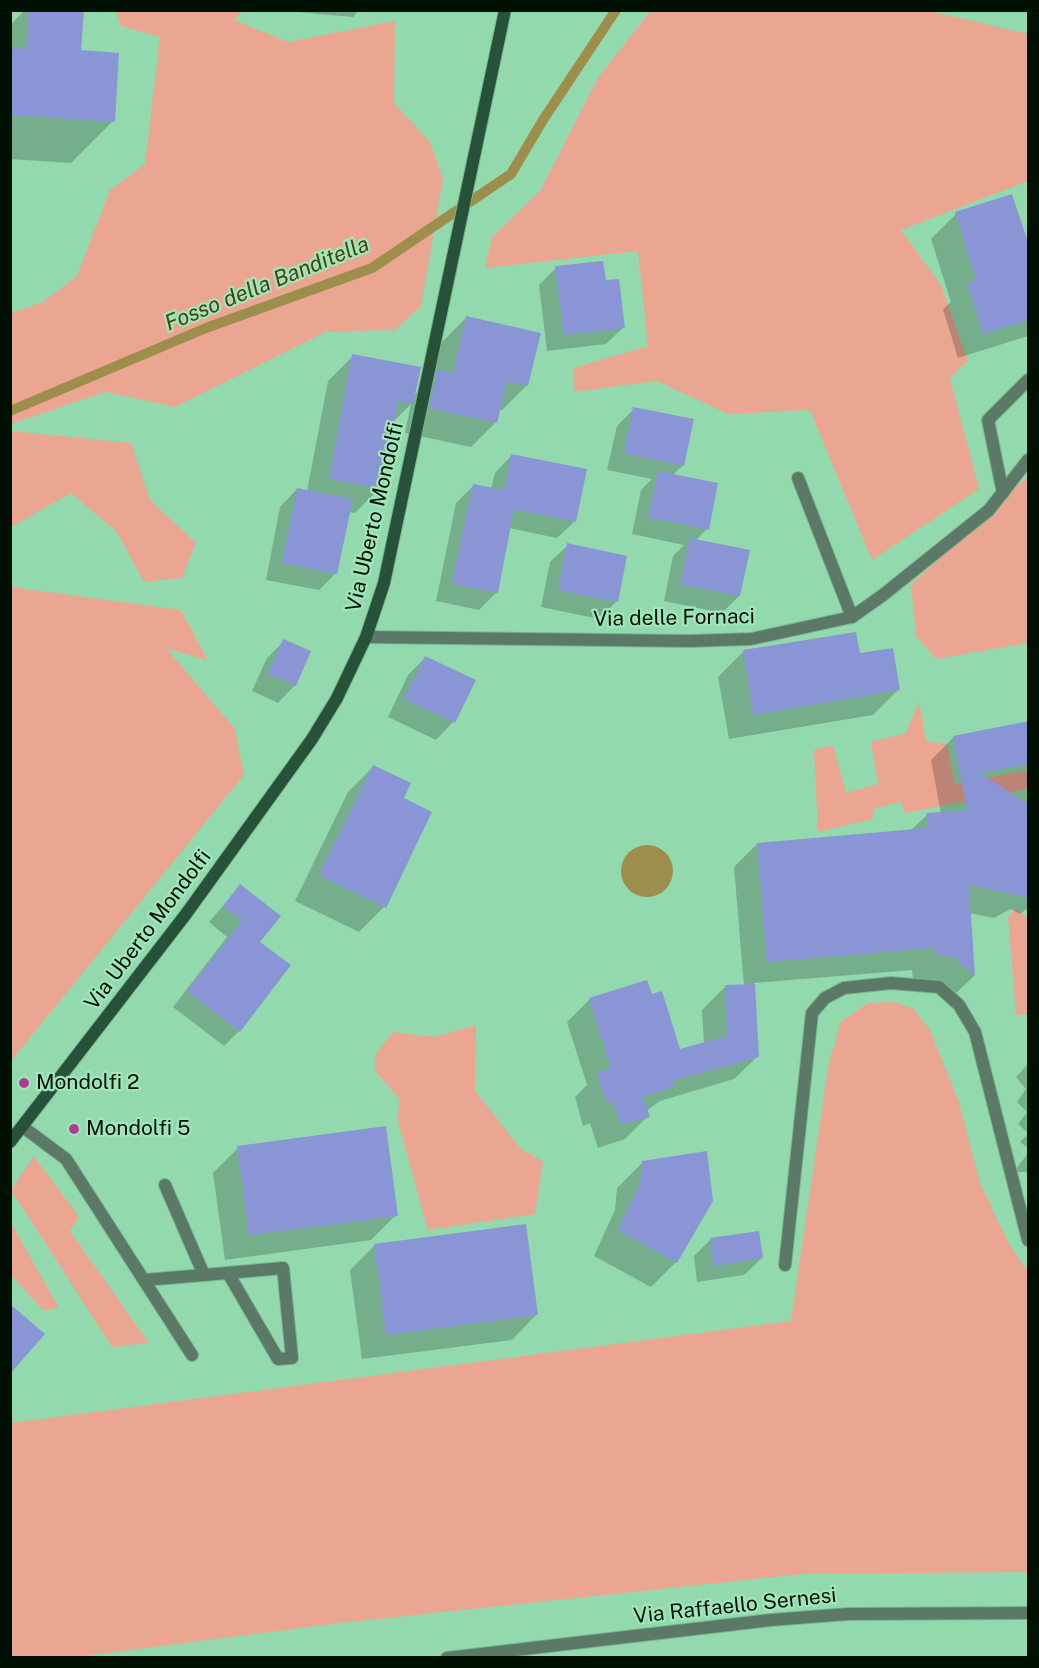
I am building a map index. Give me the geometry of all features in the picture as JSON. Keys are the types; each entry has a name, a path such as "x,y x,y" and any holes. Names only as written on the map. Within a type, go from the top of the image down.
{"main road":[{"name":"Via Uberto Mondolfi","path":"10,1142 186,914 312,739 336,698 366,637 384,583 505,10"}],"street":[{"path":"1003,493 988,420 1029,380"},
{"name":"Via delle Fornaci","path":"366,637 689,641 740,639 852,617 989,510 1029,460"},
{"path":"798,478 852,617"},
{"path":"785,1265 812,1013 825,998 844,988 891,983 939,987 959,1005 975,1032 1029,1240"},
{"path":"22,1127 66,1160 192,1355"},
{"path":"165,1185 204,1275"},
{"path":"144,1280 283,1268 292,1358 278,1359 228,1273"},
{"name":"Via Raffaello Sernesi","path":"447,1658 532,1653 848,1614 1029,1613"}],"shaded area":[{"path":"655,10 930,11 1028,34 1028,181 901,230 941,285 968,361 950,378 979,489 872,560 810,410 728,414 657,381 573,392 574,368 648,346 638,251 485,268 492,237 540,191 598,78 648,14"},
{"path":"116,11 242,11 234,20 288,42 395,21 394,103 430,142 443,179 421,306 395,330 326,332 175,407 106,392 11,424 11,313 43,302 77,276 110,190 145,164 160,37 121,26"},
{"path":"11,431 131,443 150,500 196,543 182,578 144,582 116,531 71,493 11,527"},
{"path":"1028,476 1028,643 936,659 916,636 911,585"},
{"path":"11,587 181,610 208,661 166,648 235,729 244,775 11,1061"},
{"path":"919,701 926,741 947,744 955,784 1028,770 1028,789 905,813 901,802 873,809 873,819 818,832 814,750 833,745 846,793 878,784 871,742 906,733"},
{"path":"647,845 657,847 665,853 671,861 673,871 671,881 665,889 657,895 647,897 637,895 629,889 623,881 621,871 623,861 629,853 637,847"},
{"path":"1016,909 1028,918 1028,1014 1016,1015 1008,917"},
{"path":"894,1002 914,1009 930,1030 959,1102 980,1183 1010,1246 1028,1271 1028,1572 803,1574 340,1623 76,1657 11,1657 11,1423 791,1321 829,1062 841,1022 868,1003"},
{"path":"476,1025 475,1091 521,1149 543,1161 535,1214 428,1230 397,1118 400,1099 375,1071 375,1055 393,1032 435,1037"},
{"path":"34,1156 79,1217 70,1231 149,1343 112,1347 11,1190"},
{"path":"10,1223 59,1308 43,1310 11,1275"}],"building":[{"path":"29,10 84,10 81,50 119,53 115,122 10,115 10,48 26,49"},
{"path":"1012,194 1029,245 1029,320 983,334 967,283 976,280 955,212"},
{"path":"603,261 606,280 619,279 625,328 564,335 555,266"},
{"path":"466,316 541,333 528,386 507,381 497,423 429,408 437,370 453,373"},
{"path":"352,354 421,367 413,404 398,401 381,489 329,479"},
{"path":"633,407 694,419 684,466 624,453"},
{"path":"511,454 587,469 576,522 514,509 498,593 452,584 473,484 504,490"},
{"path":"658,471 718,483 709,530 648,517"},
{"path":"297,488 353,499 337,574 282,563"},
{"path":"690,538 750,550 740,596 680,584"},
{"path":"567,543 627,556 618,602 558,590"},
{"path":"856,632 860,653 893,648 900,690 753,715 743,650"},
{"path":"283,639 311,651 296,686 268,674"},
{"path":"425,656 476,680 455,723 404,699"},
{"path":"1029,721 1029,764 980,773 1029,805 1029,898 969,885 975,976 953,957 935,955 935,948 767,962 757,843 927,828 926,813 967,810 953,736"},
{"path":"373,765 411,783 404,798 432,812 386,908 319,875"},
{"path":"240,884 281,916 260,942 291,965 240,1032 187,991 242,921 223,906"},
{"path":"647,980 652,994 662,991 680,1049 727,1036 725,985 755,984 759,1057 673,1081 675,1087 643,1097 650,1117 621,1125 613,1101 607,1104 597,1073 611,1068 589,998"},
{"path":"386,1126 398,1216 249,1235 237,1146"},
{"path":"707,1151 713,1201 677,1263 618,1230 640,1184 642,1161"},
{"path":"526,1224 538,1315 386,1335 374,1244"},
{"path":"759,1231 763,1258 714,1266 710,1238"},
{"path":"10,1304 45,1334 10,1374"}],"waterway":[{"name":"Fosso della Banditella","path":"10,411 206,328 372,268 511,174 543,120 616,10"}],"place":[{"name":"Mondolfi 2","path":"24,1083"},
{"name":"Mondolfi 5","path":"74,1129"}]}
